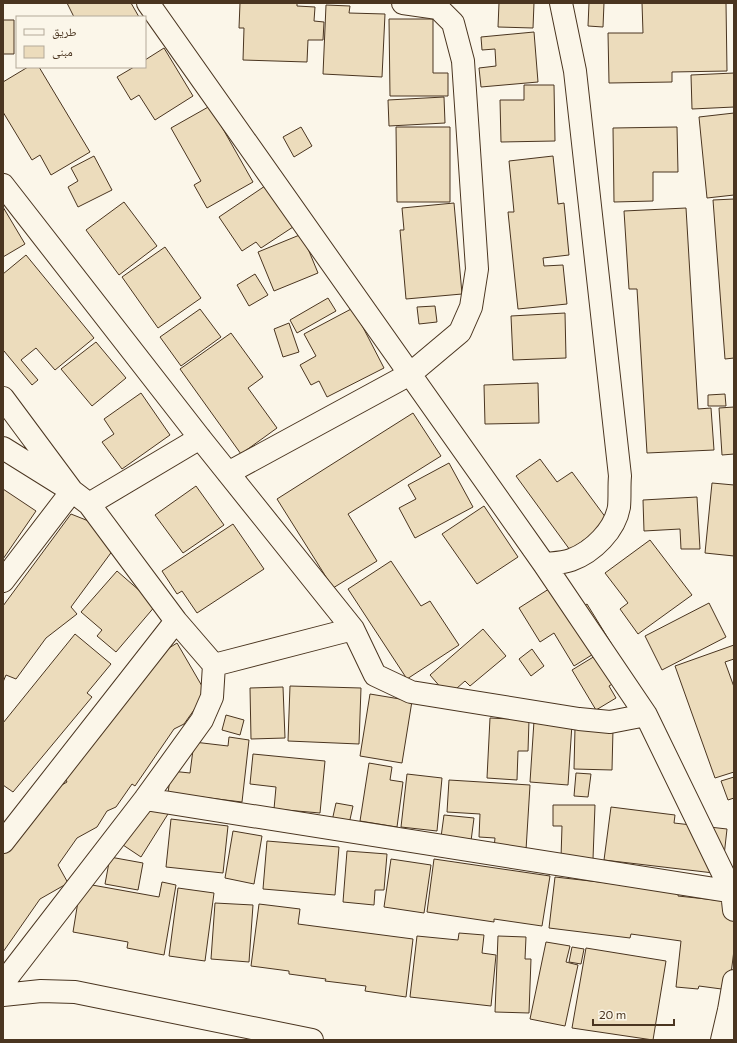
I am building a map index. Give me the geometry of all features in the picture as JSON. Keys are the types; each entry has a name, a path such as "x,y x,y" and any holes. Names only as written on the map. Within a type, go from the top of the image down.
{"street":[{"path":"148,3 544,564 646,715 733,898"},
{"path":"228,473 410,374 460,332 471,306 476,269 463,61 453,23 438,8 403,3"},
{"path":"544,564 570,561 583,555 605,536 613,523 618,508 620,476 575,71 561,3"},
{"path":"3,184 200,438 353,629 376,675 411,692 579,719 610,722 646,715"},
{"path":"3,398 72,490"},
{"path":"89,504 200,438"},
{"path":"3,448 72,490 89,504 176,621 214,665 212,698 202,720 145,799 3,983"},
{"path":"3,581 72,490"},
{"path":"3,842 176,621"},
{"path":"214,665 353,629"},
{"path":"145,799 733,898"},
{"path":"722,1040 734,981"},
{"path":"3,995 41,991 75,992 312,1040"}],"building":[{"path":"67,3 131,3 138,16 74,16"},
{"path":"240,3 297,3 297,6 315,7 314,21 324,22 323,40 308,40 307,62 243,60 244,28 239,28"},
{"path":"499,3 534,3 533,28 498,27"},
{"path":"589,3 604,3 603,27 588,26"},
{"path":"642,3 726,3 727,71 672,72 672,82 609,83 608,33 643,33"},
{"path":"326,5 350,6 349,13 385,14 382,77 323,74"},
{"path":"389,19 433,19 433,73 448,73 448,96 390,96"},
{"path":"3,20 14,20 14,54 3,54"},
{"path":"534,32 538,82 481,87 479,68 496,66 495,49 482,50 481,37"},
{"path":"164,48 193,96 155,120 139,95 131,100 117,77 132,68 146,68 146,59"},
{"path":"26,68 40,68 90,152 51,175 40,155 32,160 3,112 3,82"},
{"path":"734,73 734,107 692,109 691,75"},
{"path":"524,85 554,85 555,141 501,142 500,100 524,100"},
{"path":"444,97 445,123 389,126 388,100"},
{"path":"210,106 253,182 207,208 194,185 201,181 171,128"},
{"path":"734,113 734,195 707,198 699,117"},
{"path":"301,127 312,146 294,157 283,137"},
{"path":"396,127 450,127 450,202 397,202"},
{"path":"677,127 678,172 653,172 653,201 614,202 613,128"},
{"path":"94,156 112,190 78,207 68,187 78,181 71,168"},
{"path":"553,156 558,204 564,203 569,255 543,258 544,266 563,265 567,304 518,309 508,212 514,212 509,161"},
{"path":"265,186 293,227 261,248 256,242 242,251 219,217"},
{"path":"734,199 734,358 725,359 713,200"},
{"path":"124,202 157,246 119,275 86,230"},
{"path":"454,203 462,294 406,299 400,230 404,230 402,208"},
{"path":"3,207 25,244 3,257"},
{"path":"686,208 698,409 711,408 714,450 647,453 637,289 629,289 624,211"},
{"path":"302,234 318,273 274,291 258,252"},
{"path":"165,247 201,298 158,328 122,277"},
{"path":"26,255 94,338 55,370 36,348 21,360 38,380 32,385 4,351 3,352 3,274"},
{"path":"255,274 268,295 249,306 237,285"},
{"path":"328,298 336,311 297,333 290,320"},
{"path":"435,306 437,322 419,324 417,307"},
{"path":"353,308 384,368 327,397 319,381 311,385 300,365 316,356 304,334"},
{"path":"200,309 221,337 181,366 160,337"},
{"path":"565,313 566,358 513,360 511,316"},
{"path":"289,323 299,352 283,357 274,329"},
{"path":"231,333 263,377 248,388 277,428 241,454 180,369"},
{"path":"96,342 126,378 92,406 61,369"},
{"path":"538,383 539,423 485,424 484,385"},
{"path":"141,393 170,435 122,469 102,442 114,434 104,419"},
{"path":"725,394 726,406 708,406 708,395"},
{"path":"734,407 734,454 722,455 719,408"},
{"path":"413,413 441,456 348,514 377,561 333,588 277,499"},
{"path":"540,459 557,482 572,472 609,522 570,550 516,476"},
{"path":"449,463 473,507 415,538 399,508 416,499 408,485"},
{"path":"712,483 734,485 734,556 705,553"},
{"path":"196,486 224,525 183,553 155,515"},
{"path":"3,489 36,511 3,559"},
{"path":"697,497 700,549 681,549 680,529 644,531 643,500"},
{"path":"484,506 518,557 477,584 442,534"},
{"path":"71,514 91,522 113,550 71,607 77,614 46,638 16,679 6,675 3,682 3,606"},
{"path":"233,524 264,569 197,613 182,591 177,594 162,571"},
{"path":"650,540 692,595 638,634 620,609 628,603 605,573"},
{"path":"391,561 421,606 430,601 459,645 407,679 348,589"},
{"path":"117,571 156,605 116,652 97,636 102,630 81,612"},
{"path":"563,580 581,608 587,604 611,643 574,666 554,633 540,642 519,608"},
{"path":"709,603 726,637 662,670 645,636"},
{"path":"483,629 506,656 470,686 465,681 448,696 430,675"},
{"path":"75,634 111,664 87,693 92,697 13,792 3,785 3,723"},
{"path":"177,643 206,693 184,724 174,729 135,786 132,784 116,807 107,811 97,827 77,838 58,865 68,883 40,899 3,952 3,854 55,789 67,782 65,778 161,653"},
{"path":"734,645 734,659 725,662 734,687 734,772 715,778 675,666"},
{"path":"532,649 544,666 531,676 519,659"},
{"path":"595,656 629,674 609,686 616,698 596,710 572,670"},
{"path":"290,686 361,688 359,744 288,741"},
{"path":"283,687 285,738 251,739 250,688"},
{"path":"370,694 412,701 402,763 360,756"},
{"path":"226,715 244,720 240,735 222,730"},
{"path":"490,718 529,720 528,751 518,751 517,780 487,778"},
{"path":"534,721 572,724 568,785 530,782"},
{"path":"575,728 613,729 612,770 574,769"},
{"path":"229,737 249,740 242,802 168,793 171,771 190,773 194,742 228,746"},
{"path":"253,754 325,761 320,813 274,809 276,787 250,784"},
{"path":"369,763 392,767 390,780 403,782 397,827 360,821"},
{"path":"576,773 591,774 588,797 574,796"},
{"path":"407,774 442,778 437,831 401,827"},
{"path":"734,777 734,798 728,800 721,781"},
{"path":"449,780 530,785 526,850 494,848 495,838 479,837 480,814 447,812"},
{"path":"147,801 168,814 141,857 120,843"},
{"path":"336,803 353,806 349,824 332,821"},
{"path":"553,805 595,805 593,859 561,858 562,826 553,826"},
{"path":"611,807 675,815 674,823 727,829 722,874 604,860"},
{"path":"444,815 474,818 471,841 441,837"},
{"path":"171,819 228,826 223,873 166,867"},
{"path":"233,831 262,836 254,884 225,878"},
{"path":"267,841 339,847 335,895 263,889"},
{"path":"347,851 387,854 384,890 375,890 374,905 343,902"},
{"path":"110,857 143,863 138,890 105,884"},
{"path":"391,859 431,865 424,913 384,907"},
{"path":"434,859 550,876 542,926 494,919 494,922 427,912"},
{"path":"555,877 679,891 678,896 734,902 734,950 729,990 699,986 698,989 676,987 681,941 631,934 630,938 549,928"},
{"path":"162,882 176,885 164,955 127,948 128,942 73,932 81,883 159,897"},
{"path":"178,888 214,893 205,961 169,956"},
{"path":"215,903 253,905 249,962 211,959"},
{"path":"259,904 300,909 298,924 413,939 406,997 365,991 366,986 325,981 326,979 289,974 289,971 251,966"},
{"path":"459,933 484,935 482,953 496,955 491,1006 410,997 417,936 458,940"},
{"path":"498,936 526,937 525,959 531,959 529,1013 495,1012"},
{"path":"546,942 570,946 566,962 578,965 565,1026 530,1019"},
{"path":"572,947 584,949 581,964 569,962"},
{"path":"586,948 666,961 653,1040 572,1028"}]}
